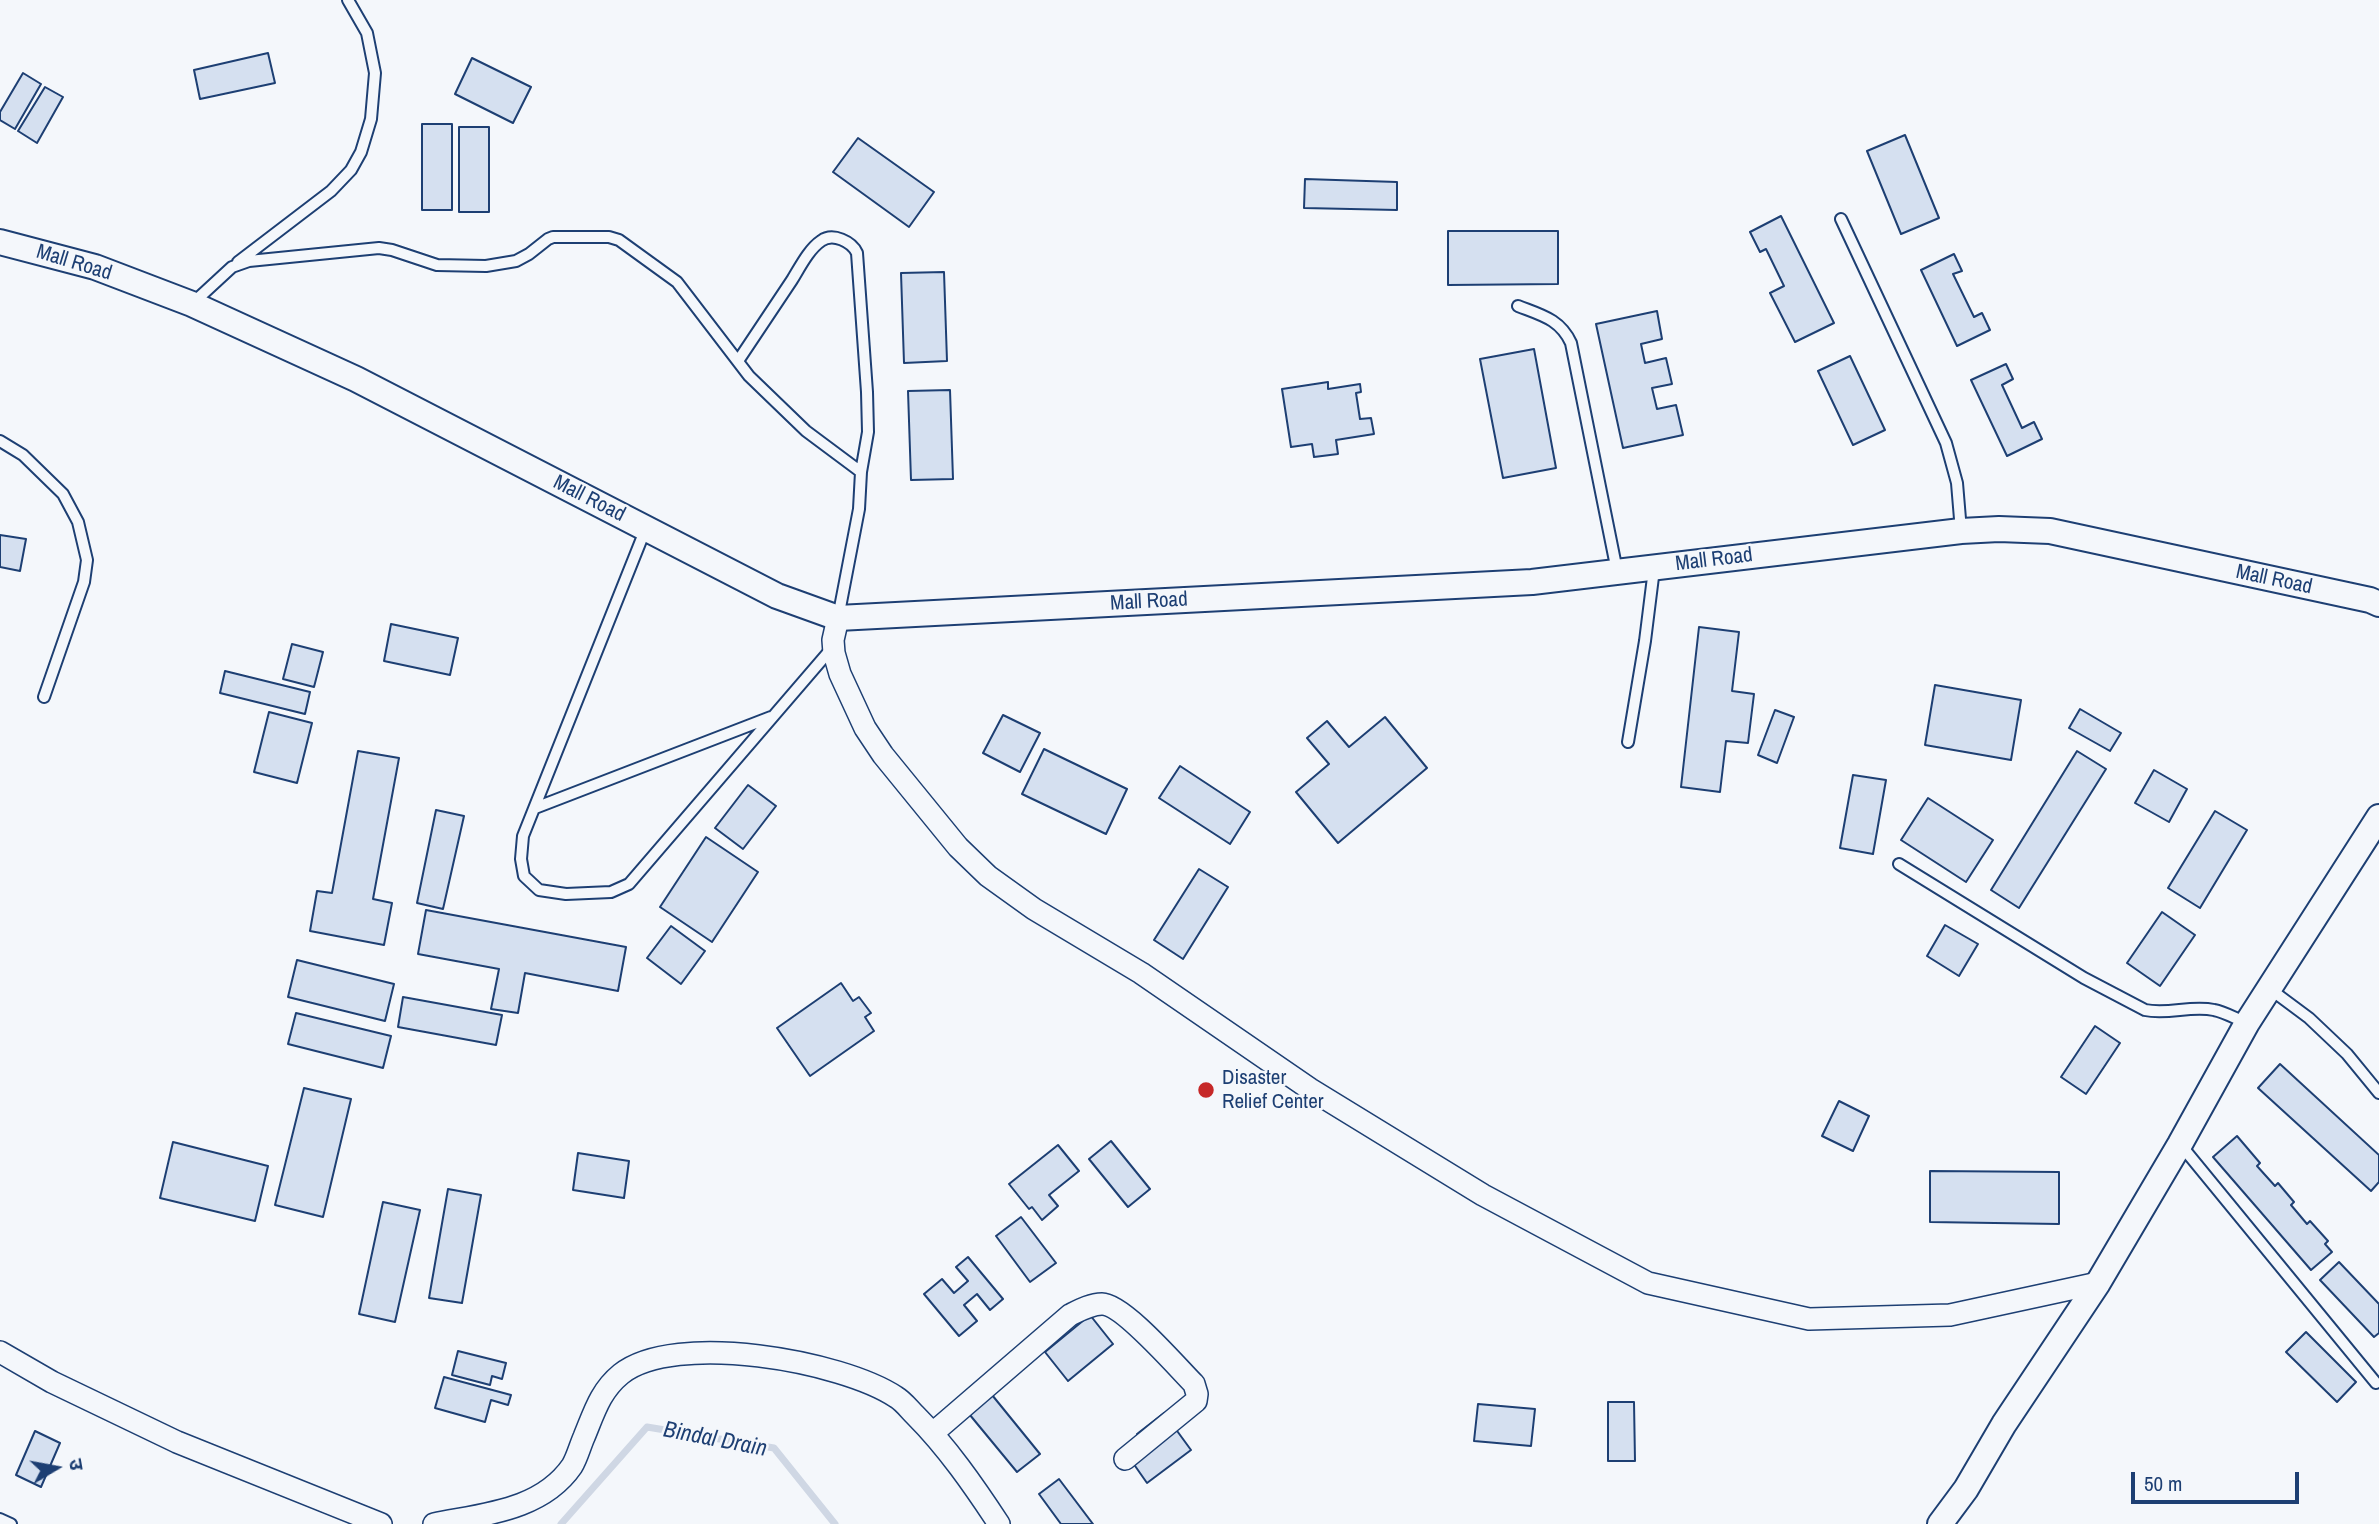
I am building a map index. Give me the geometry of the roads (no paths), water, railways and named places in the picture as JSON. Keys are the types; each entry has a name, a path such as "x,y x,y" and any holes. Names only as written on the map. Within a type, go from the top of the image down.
{"street":[{"name":"Mall Road","path":"0,242 95,267 192,304 356,379 777,596 838,618 1532,582 1961,531 1999,529 2050,531 2376,601"},
{"path":"838,618 834,646 840,674 865,728 883,755 958,847 988,876 1034,909 1141,973 1333,1103 1483,1195 1648,1283 1809,1319 1950,1315 2098,1283"},
{"path":"1940,1524 1966,1489 2004,1424 2098,1283 2180,1144 2246,1023 2379,817"},
{"path":"933,1433 1070,1315 1084,1308 1103,1304 1116,1308 1133,1321 1194,1384 1197,1394 1196,1401 1125,1458"},
{"path":"0,1352 52,1382 177,1442 347,1518 382,1524"},
{"path":"434,1524 518,1507 546,1492 573,1464 601,1394 622,1373 651,1359 686,1353 772,1356 858,1378 897,1397 933,1433 999,1524"}],"lane":[{"path":"192,304 232,267 331,191 351,170 361,152 371,119 375,73 367,33 348,0"},
{"path":"1841,219 1946,443 1957,483 1961,531"},
{"path":"232,267 249,261 379,248 437,265 486,266 516,261 548,239 609,237 619,240 677,282 749,376 806,431 861,472"},
{"path":"738,361 806,258 821,241 832,238 854,246 857,253 868,432 861,472 859,509 838,618"},
{"path":"1518,306 1547,317 1565,329 1571,343 1617,571"},
{"path":"0,441 23,455 63,494 78,522 87,560 84,582 44,697"},
{"path":"646,528 523,836 521,859 524,876 538,890 566,894 611,892 629,884 834,646"},
{"path":"1628,742 1655,567"},
{"path":"535,808 773,716"},
{"path":"1899,864 2084,978 2145,1010 2216,1010 2246,1023"},
{"path":"2270,989 2309,1018 2347,1054 2379,1093"},
{"path":"2180,1144 2376,1383"},
{"path":"0,1519 11,1524"}],"waterway":[{"name":"Bindal Drain","path":"561,1524 647,1427 774,1448 835,1524"}],"place":[{"name":"Disaster Relief Center","path":"1206,1090"}]}
